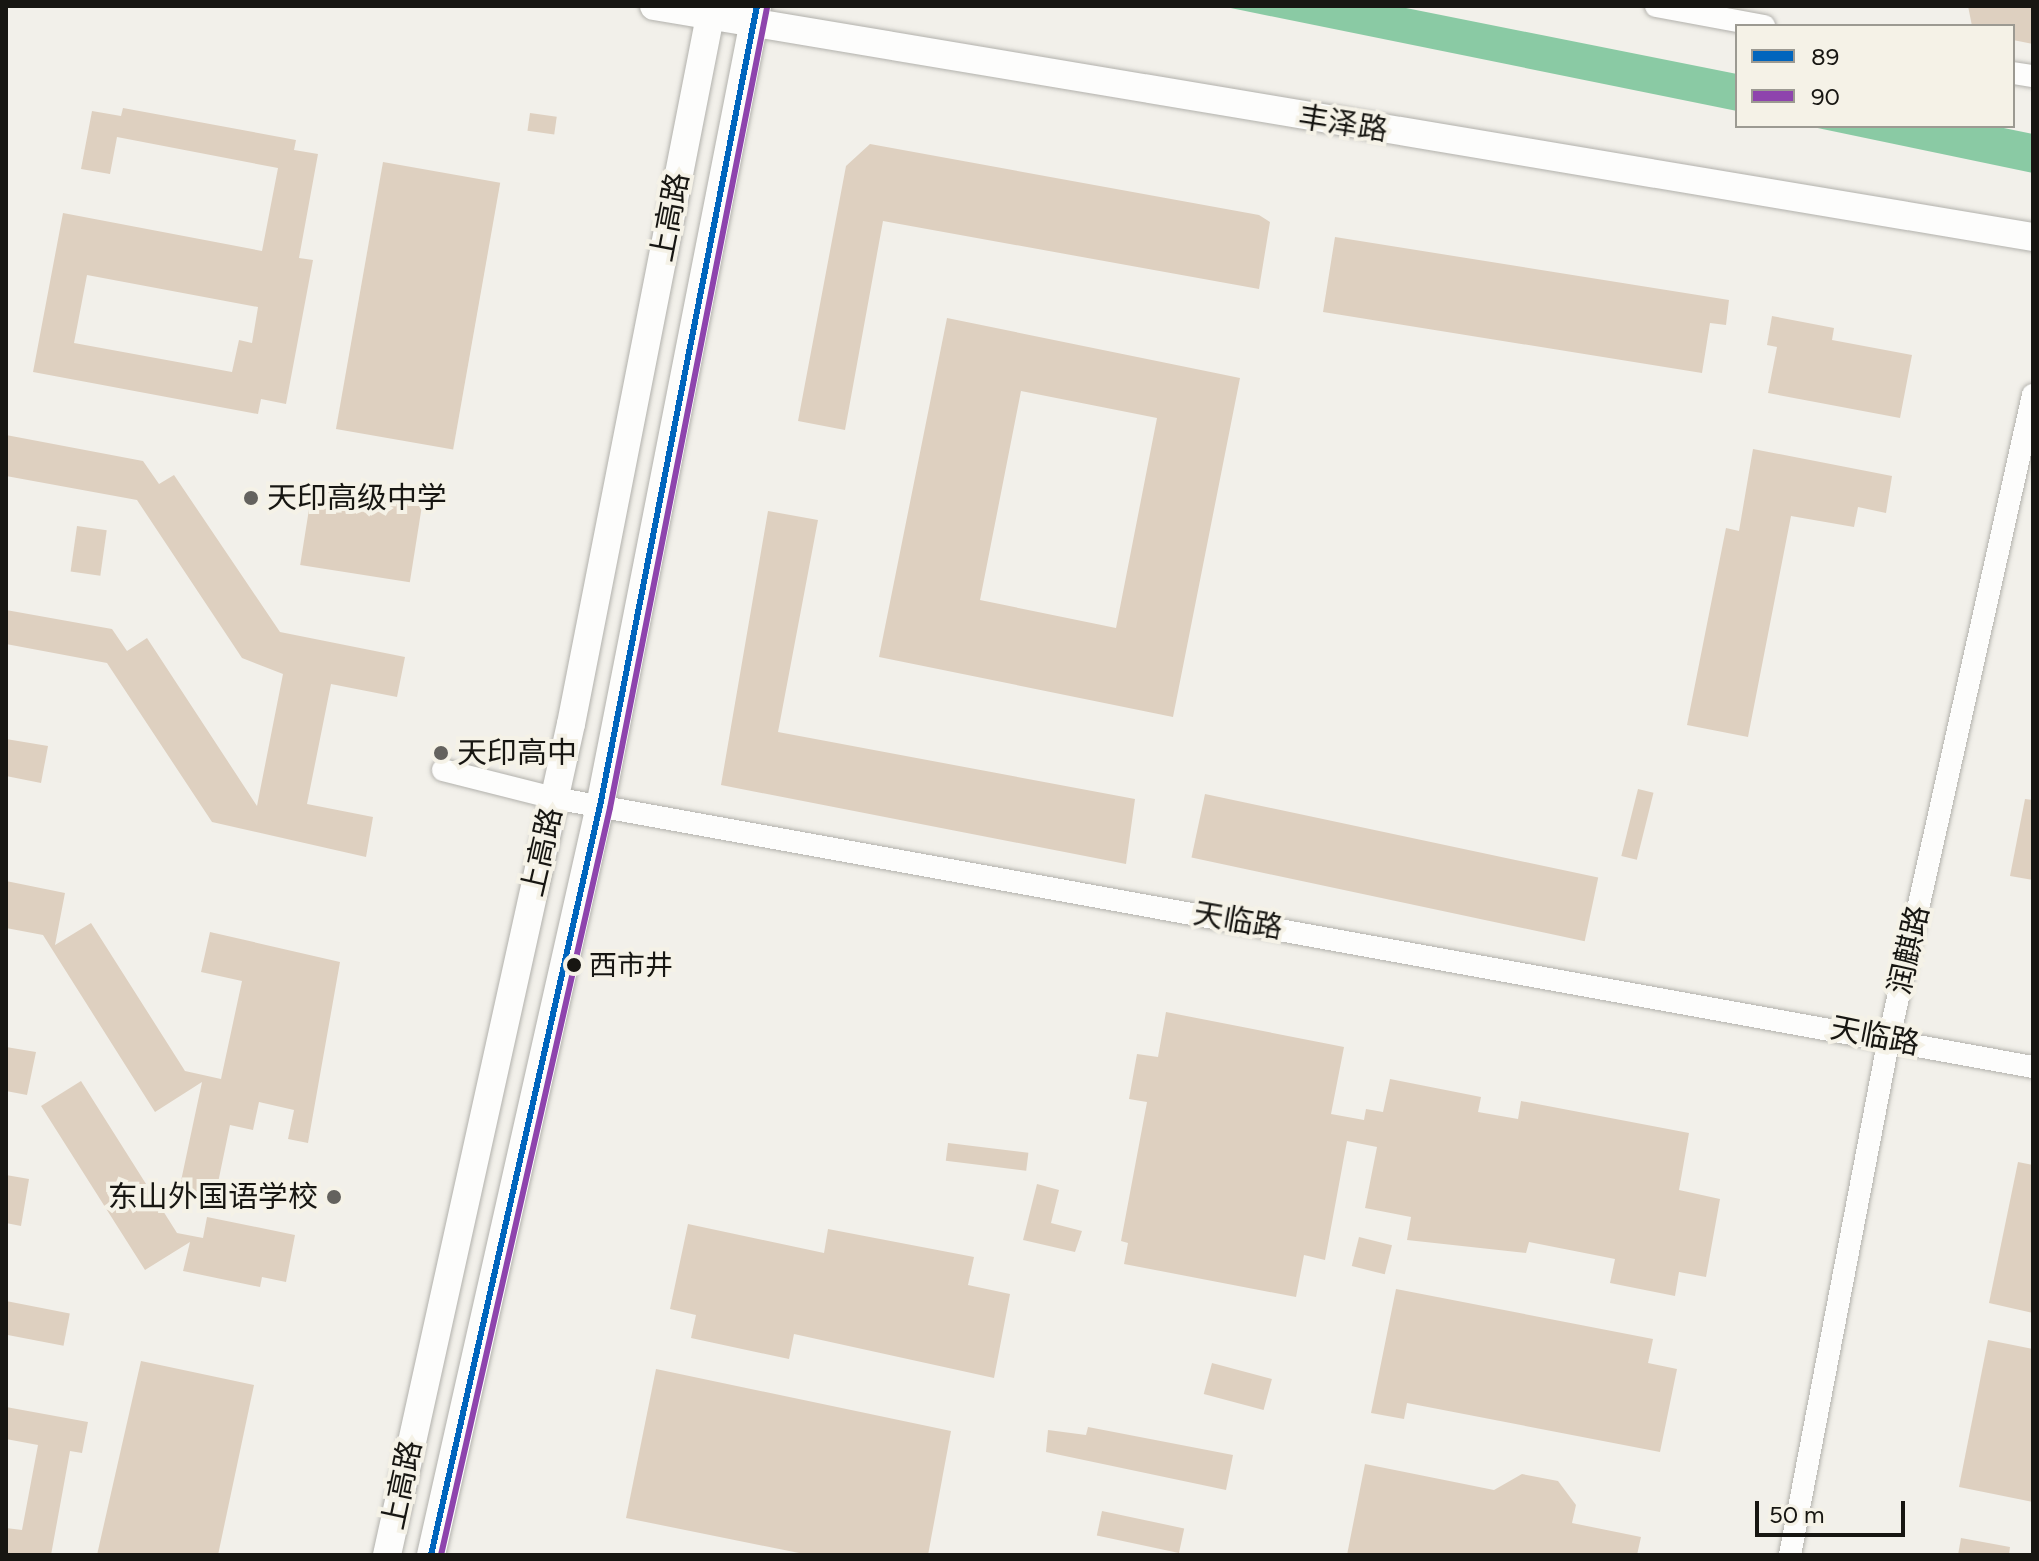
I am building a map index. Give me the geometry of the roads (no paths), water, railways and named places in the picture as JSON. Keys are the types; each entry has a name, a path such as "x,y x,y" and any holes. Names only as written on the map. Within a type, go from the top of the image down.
{"main road":[{"name":"丰泽路","path":"654,6 755,16 2033,237"},
{"name":"上高路","path":"387,1555 554,798 711,12"},
{"name":"上高路","path":"431,1555 600,806 755,16"}],"street":[{"path":"1656,6 1753,24"},
{"name":"润麒路","path":"1790,1555 1889,1038 2033,395"},
{"name":"天临路","path":"443,770 554,798 1889,1038 2033,1067"}],"place":[{"name":"天印高级中学","path":"251,498"},
{"name":"天印高中","path":"441,753"},
{"name":"西市井","path":"574,965"},
{"name":"东山外国语学校","path":"334,1197"}]}
